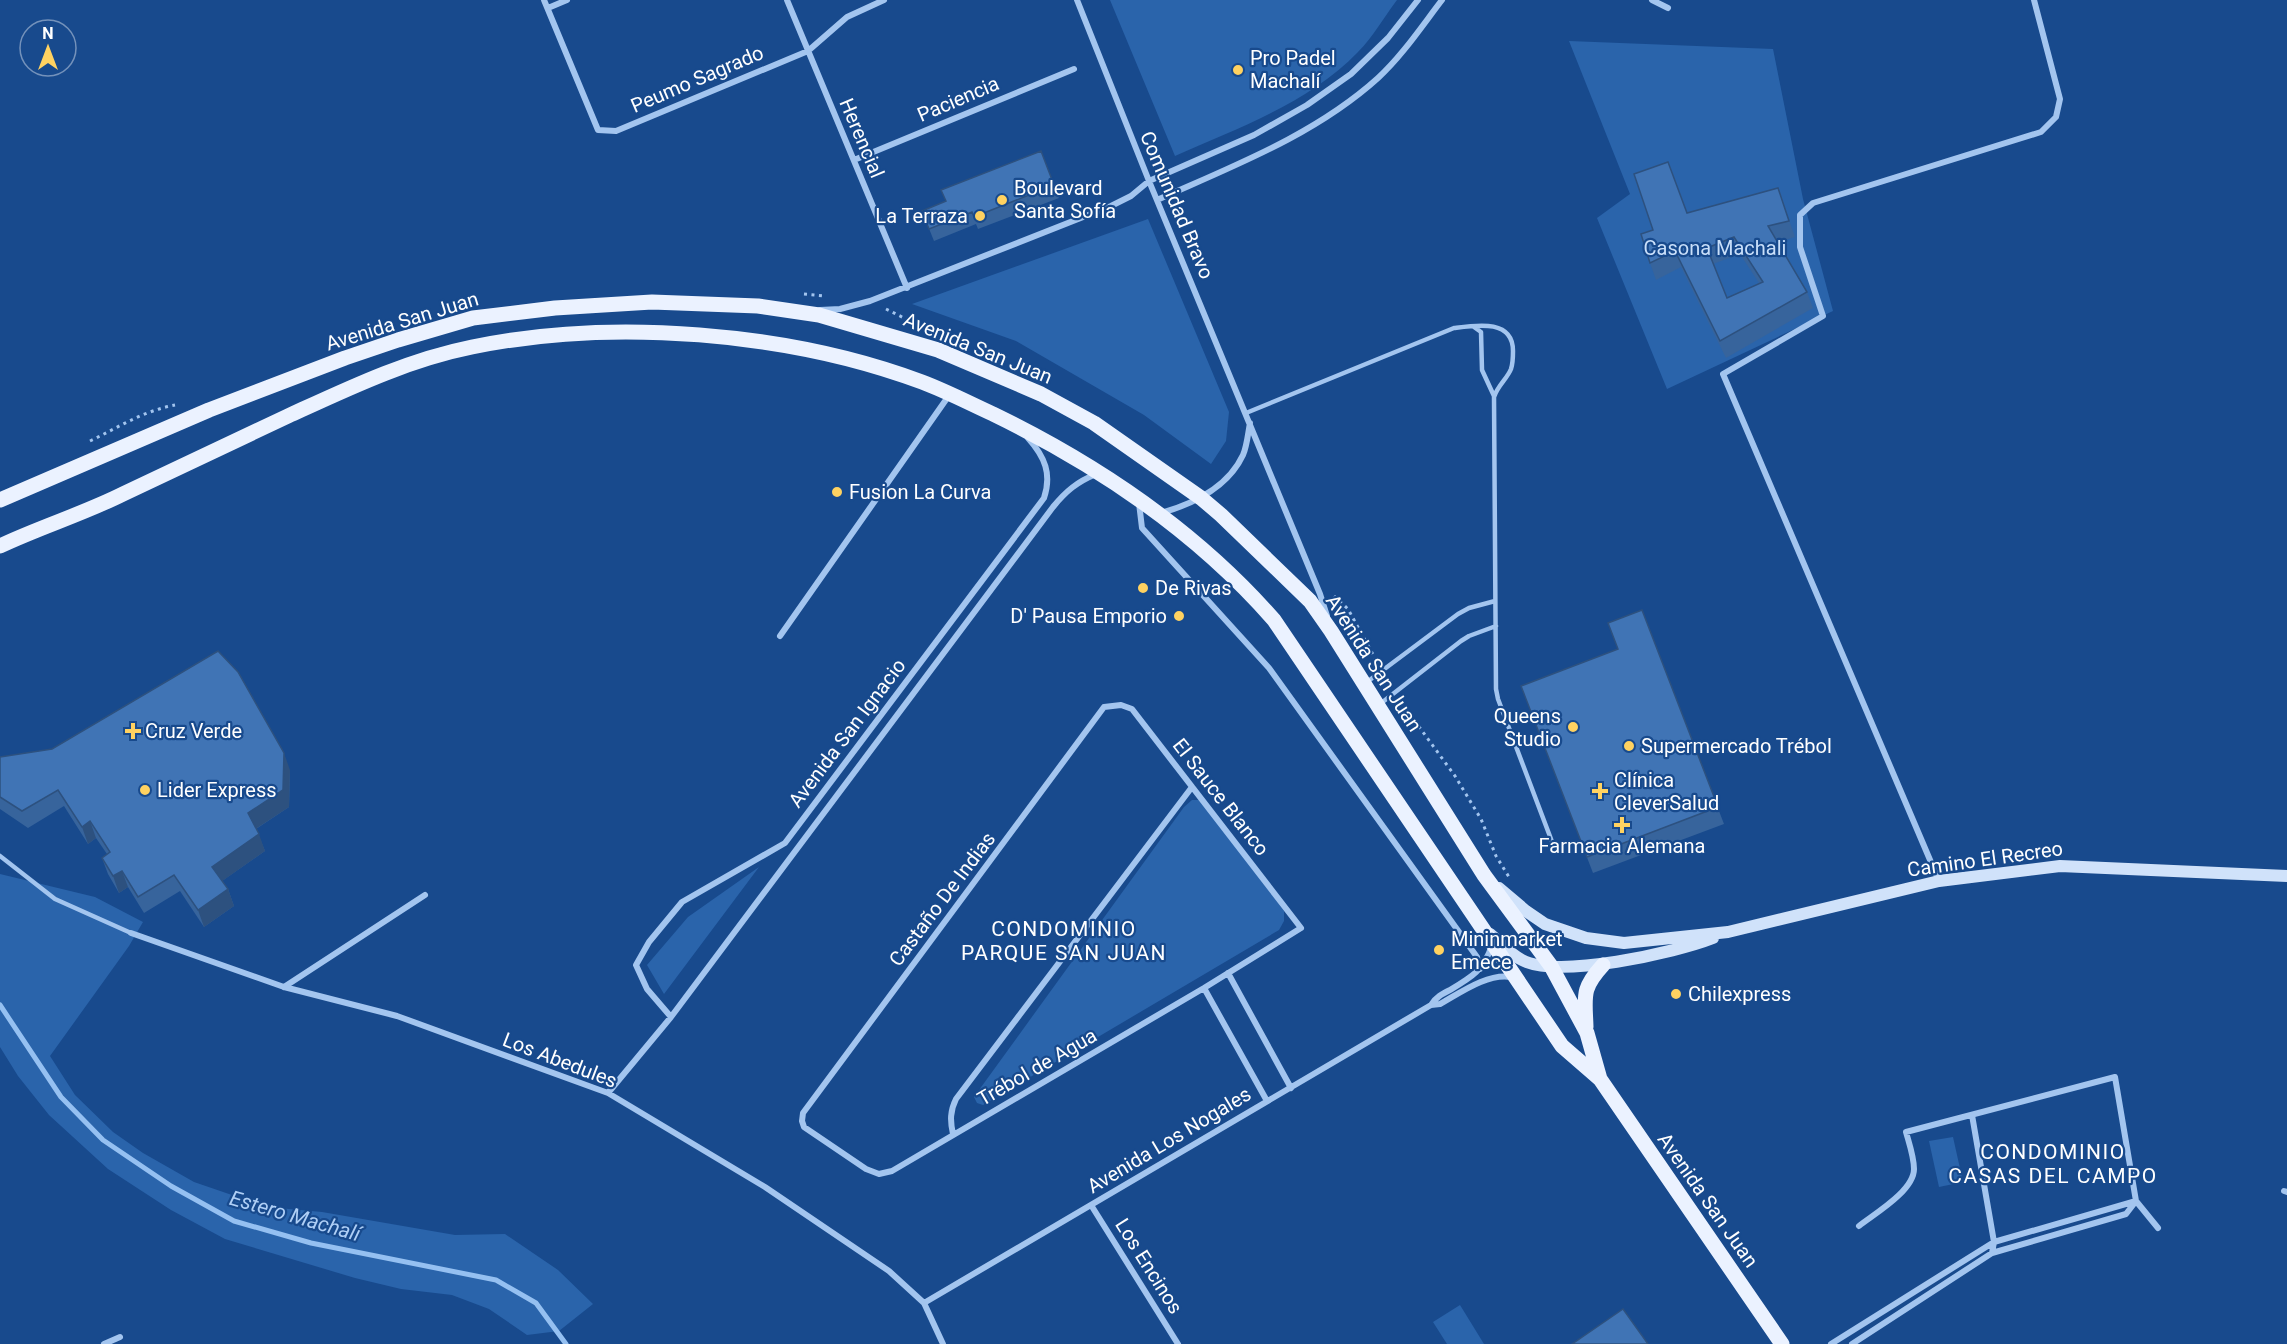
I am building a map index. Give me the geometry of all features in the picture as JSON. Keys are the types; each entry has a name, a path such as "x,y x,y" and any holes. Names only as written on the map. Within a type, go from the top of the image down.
{"main road":[{"name":"Avenida San Juan","path":"0,500 219,406 366,351 473,318 555,308 652,302 758,306 819,315 938,350 1041,394 1094,423 1201,498 1310,601 1484,875 1551,966 1587,1033 1600,1079"},
{"name":"Avenida San Juan","path":"0,546 33,530 102,504 347,388 404,366 471,347 537,337 605,332 665,333 734,339 804,349 866,364 950,394 1019,427 1100,472 1139,499 1220,564 1274,620 1562,1046 1600,1079 1782,1344"},
{"name":"Camino El Recreo","path":"1484,875 1545,924 1586,938 1624,943 1728,932 1939,880 2060,866 2287,876"},
{"name":"Camino El Recreo","path":"1480,926 1521,960 1538,966 1603,965 1696,945 1728,932"},
{"path":"1587,1033 1584,1002 1587,984 1603,965"}],"street":[{"path":"544,0 548,8 567,0"},
{"name":"Herencial","path":"787,0 907,288"},
{"name":"Peumo Sagrado","path":"548,8 598,130 616,131 808,51 847,17 884,0"},
{"name":"Comunidad Bravo","path":"1077,0 1149,182 1320,594 1331,631"},
{"path":"786,311 840,309 870,301 1111,206 1131,196 1149,182 1254,135 1307,105 1351,74 1388,38 1418,0"},
{"path":"1157,200 1283,143 1334,112 1379,78 1442,0"},
{"path":"1652,0 1668,8"},
{"path":"1939,880 1724,374 1823,316 1800,247 1800,215 1813,203 2041,132 2056,117 2060,99 2034,0"},
{"name":"Paciencia","path":"854,160 1074,69"},
{"path":"780,636 950,394"},
{"path":"1159,514 1185,507 1201,498 1229,476 1244,454 1250,422"},
{"name":"Avenida San Ignacio","path":"671,1017 647,989 636,965 649,942 682,902 786,843 1044,498 1048,484 1046,469 1039,450 1019,427"},
{"name":"Avenida San Ignacio","path":"608,1093 671,1017 1066,491 1079,481 1100,472"},
{"path":"1139,499 1142,528 1269,668 1477,957 1480,969"},
{"path":"922,660 934,668"},
{"name":"El Sauce Blanco","path":"1104,707 1121,705 1132,709 1301,928"},
{"name":"Castaño De Indias","path":"805,1109 1104,707"},
{"path":"953,1134 950,1122 956,1099 1192,787"},
{"path":"786,843 796,852"},
{"path":"284,987 425,895"},
{"name":"Trébol de Agua","path":"805,1109 802,1117 804,1127 866,1170 879,1174 892,1171 1204,988 1301,928"},
{"name":"Los Abedules","path":"131,933 284,987 397,1016 608,1093 765,1187 889,1271 924,1303 944,1344"},
{"name":"Avenida Los Nogales","path":"1431,1005 1435,998 1469,979 1480,969 1487,959 1492,943"},
{"path":"1228,973 1292,1088"},
{"name":"Avenida Los Nogales","path":"924,1303 1431,1005 1440,1004 1497,977 1515,978"},
{"path":"1204,988 1267,1101"},
{"path":"1859,1226 1905,1190 1912,1181 1914,1170 1906,1132 2115,1077 2136,1201 2158,1228"},
{"path":"1972,1115 1994,1242 1992,1253"},
{"path":"1831,1344 1994,1242 2136,1201"},
{"path":"1852,1344 1992,1253 2126,1214 2136,1201"},
{"name":"Los Encinos","path":"1092,1205 1178,1344"},
{"path":"104,1344 120,1337"}],"lane":[{"path":"1472,326 1482,332 1482,370 1494,396"},
{"path":"1246,412 1454,328 1491,326 1502,328 1509,334 1513,344 1513,364 1510,372 1497,387 1494,396 1498,699 1554,847"},
{"path":"1364,684 1458,614 1495,601"},
{"path":"1378,705 1469,636 1496,626"},
{"path":"0,856 55,899 131,933"}],"path":[{"path":"794,293 828,296"},
{"path":"870,301 910,321 937,331"},
{"path":"84,444 123,422 154,409 178,405"},
{"path":"1315,582 1334,595 1348,609 1382,671"},
{"path":"1395,692 1455,776 1481,819 1496,856 1511,882"}],"green space":[{"name":"Pro Padel Machalí","path":"1110,0 1397,0 1363,46 1339,70 1318,86 1272,113 1175,156"},
{"name":"Casona Machali","path":"1569,41 1773,49 1803,199 1833,311 1667,389 1597,218 1630,194"},
{"path":"1148,219 1229,412 1226,441 1211,464 1144,415 1016,341 912,304"},
{"path":"1192,800 1202,800 1284,911 1284,921 1279,930 983,1105 977,1103 974,1097 1184,807"},
{"path":"759,867 664,994 647,965 688,917"},
{"path":"0,874 95,897 143,922 129,946 50,1056 75,1095 113,1132 143,1153 194,1182 267,1207 322,1212 455,1235 505,1234 558,1270 593,1304 559,1331 527,1335 489,1309 452,1295 401,1289 355,1278 225,1239 171,1210 108,1169 49,1115 18,1076 0,1047"},
{"path":"1953,1137 1963,1182 1939,1187 1929,1141"},
{"path":"1460,1305 1484,1344 1447,1344 1433,1322"}],"building":[{"path":"1041,151 1054,185 974,217 972,212 929,229 922,211 946,201 941,190"},
{"path":"1668,162 1687,213 1778,188 1789,221 1768,226 1807,292 1720,341 1675,251 1650,263 1641,234 1653,230 1634,174","holes":["1734,237 1763,282 1727,298 1707,248"]},
{"path":"1642,610 1718,807 1587,857 1521,686 1618,649 1608,623"},
{"name":"Lider Express","path":"218,651 238,672 284,753 283,790 248,813 259,834 212,867 228,889 198,910 174,875 138,897 122,871 113,876 102,858 110,852 90,821 82,827 58,790 22,811 0,797 0,757 52,749"},
{"path":"1623,1309 1648,1344 1572,1344"}],"waterway":[{"name":"Estero Machalí","path":"0,1005 61,1097 103,1140 171,1186 234,1221 311,1243 496,1280 536,1303 566,1344"}],"place":[{"name":"Pro Padel Machalí","path":"1238,70"},
{"name":"Boulevard Santa Sofía","path":"1002,200"},
{"name":"La Terraza","path":"980,216"},
{"name":"Fusion La Curva","path":"837,492"},
{"name":"De Rivas","path":"1143,588"},
{"name":"D' Pausa Emporio","path":"1179,616"},
{"name":"Queens Studio","path":"1573,727"},
{"name":"Cruz Verde","path":"133,731"},
{"name":"Supermercado Trébol","path":"1629,746"},
{"name":"Lider Express","path":"145,790"},
{"name":"Clínica CleverSalud","path":"1600,791"},
{"name":"Farmacia Alemana","path":"1622,825"},
{"name":"Mininmarket Emece","path":"1439,950"},
{"name":"Chilexpress","path":"1676,994"}],"district":[{"name":"CONDOMINIO PARQUE SAN JUAN","path":"1064,941"},
{"name":"CONDOMINIO CASAS DEL CAMPO","path":"2053,1164"}]}
